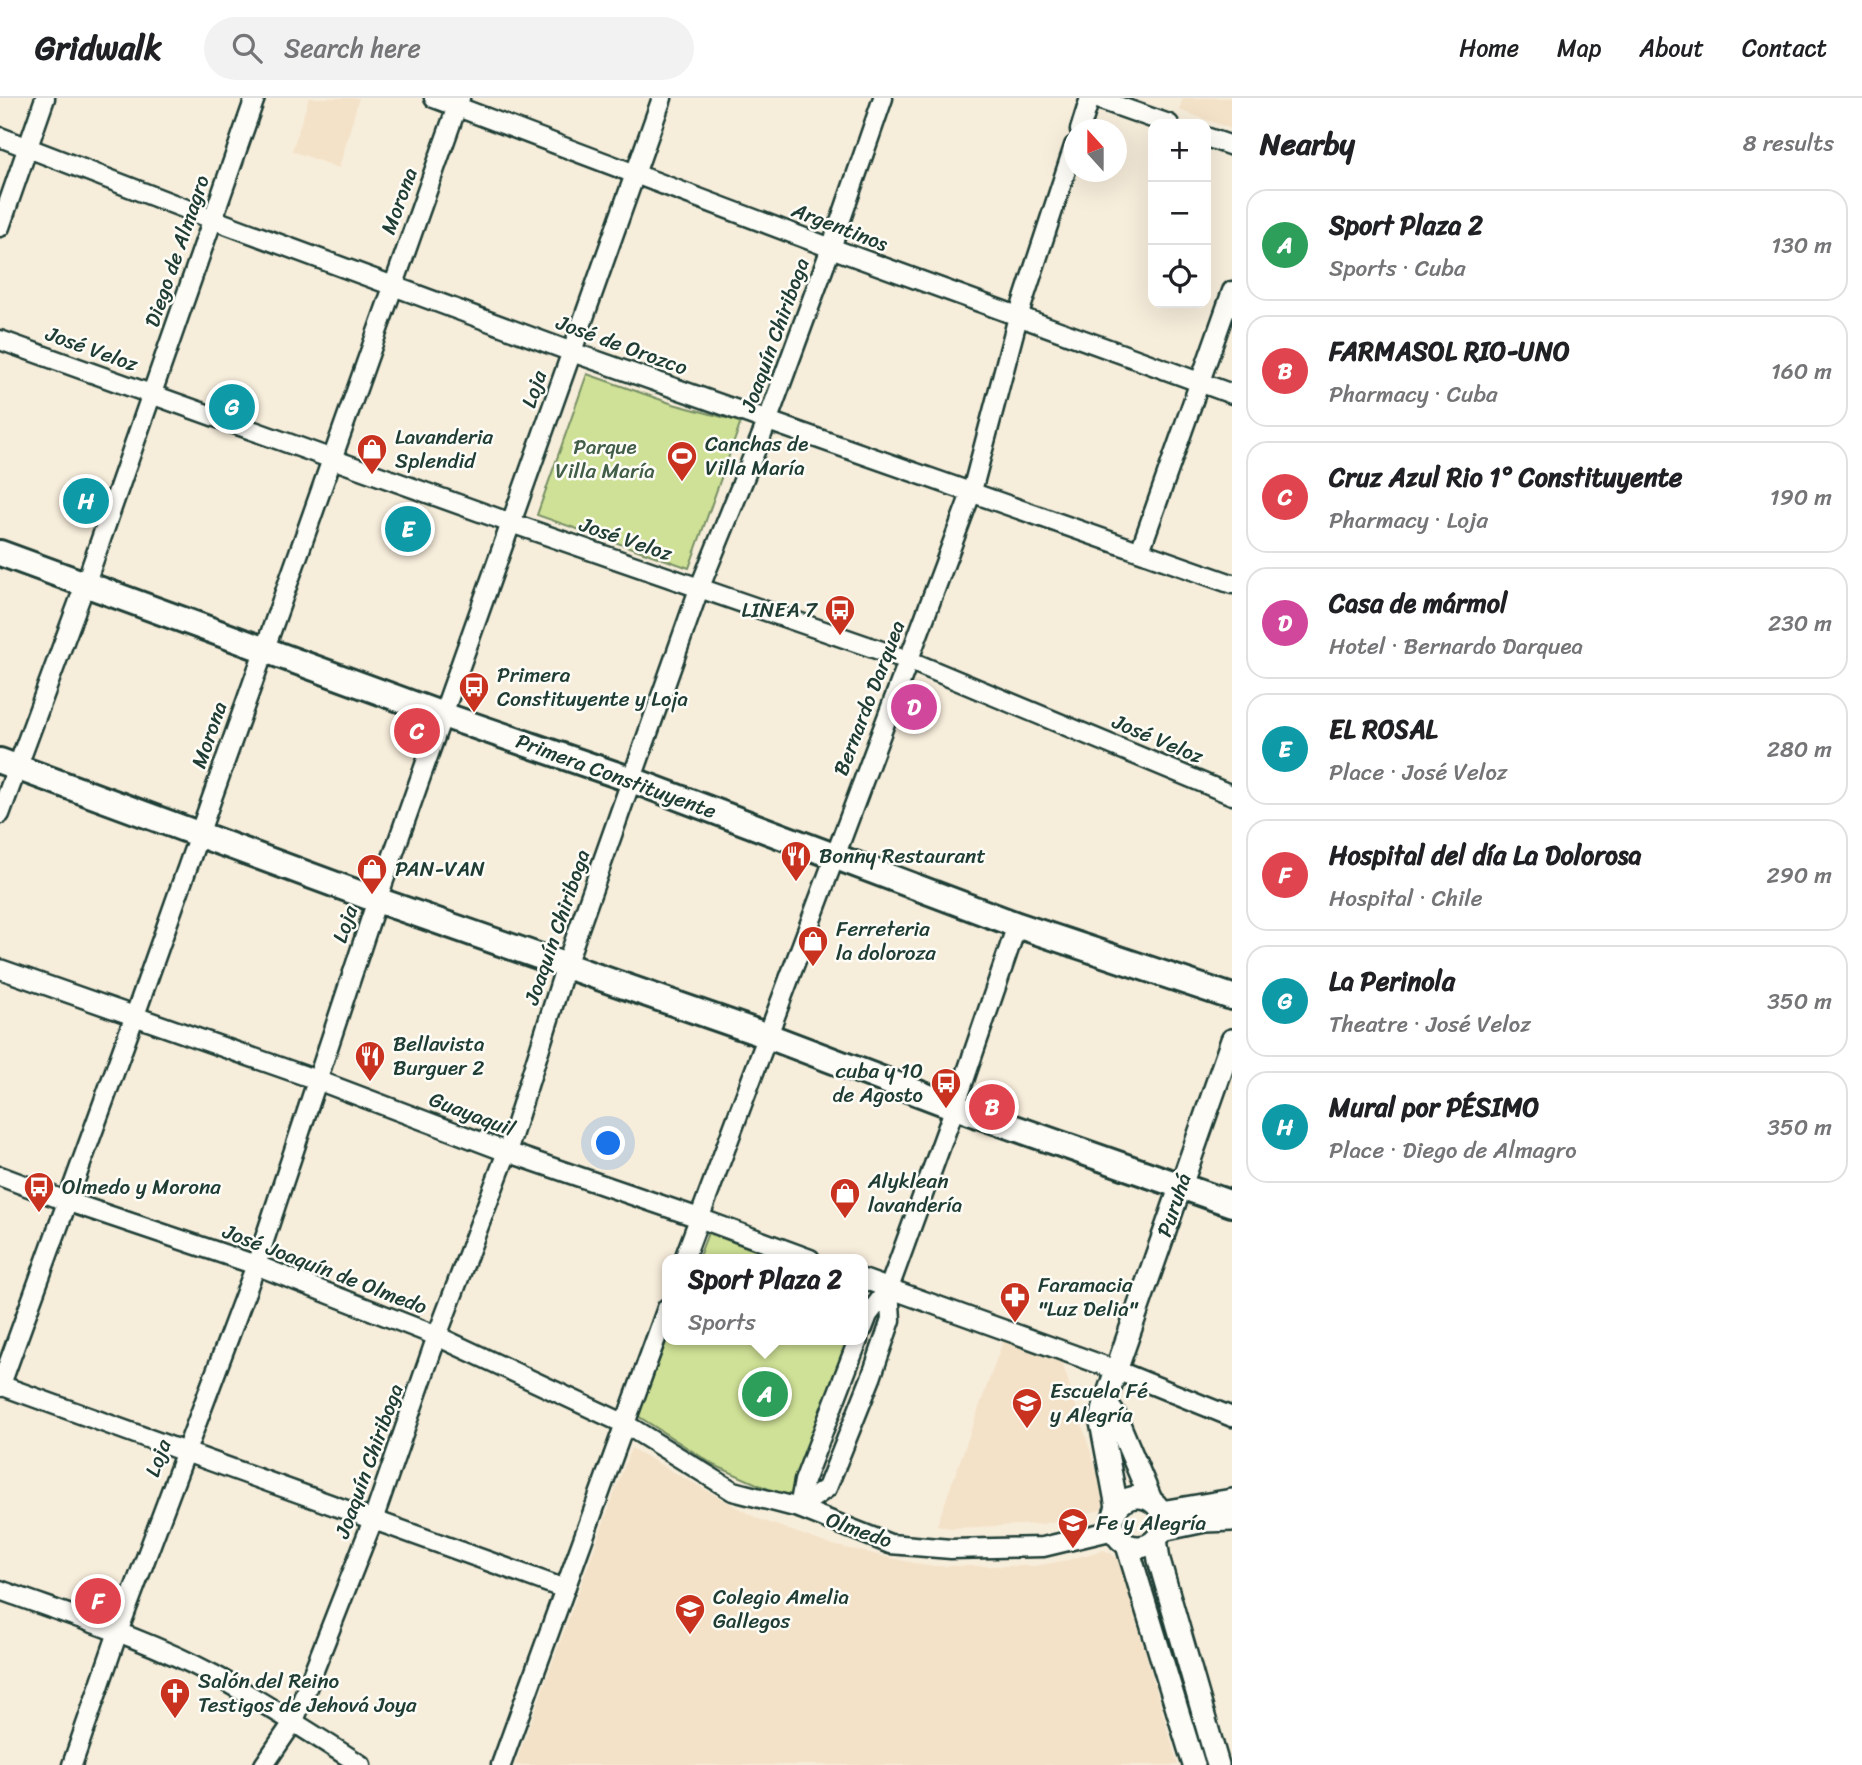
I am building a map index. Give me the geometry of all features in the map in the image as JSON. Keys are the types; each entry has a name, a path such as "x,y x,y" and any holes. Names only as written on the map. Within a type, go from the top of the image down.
{"main road":[{"name":"Primera Constituyente","path":"0,552 443,715 632,780 1017,925 1232,998"},
{"path":"9,764 377,900 768,1036 956,1107 1232,1204"}],"street":[{"path":"0,226 45,98"},
{"name":"Diego de Almagro","path":"0,814 9,764 85,584 256,98"},
{"name":"Argentinos","path":"434,98 459,102 831,248 1232,394"},
{"name":"Loja","path":"72,1765 118,1632 256,1265 377,900 662,98"},
{"name":"Joaquín Chiriboga","path":"264,1765 294,1721 373,1520 437,1336 507,1152 566,965 699,589 767,422 883,98"},
{"path":"1084,119 1093,98 1154,119"},
{"name":"Morona","path":"0,1386 134,1018 459,102"},
{"name":"José de Orozco","path":"0,137 212,219 572,352 1232,584"},
{"path":"1211,139 1232,146"},
{"name":"Bernardo Darquea","path":"686,1254 972,491 1018,317 1064,177"},
{"path":"1140,551 1232,291"},
{"name":"José Veloz","path":"0,340 511,523 908,660 1232,795"},
{"path":"868,1315 889,1288 956,1107 1017,925"},
{"name":"Guayaquil","path":"0,969 317,1080 507,1152 796,1254"},
{"name":"Puruhá","path":"1117,1507 1101,1422 1105,1402 1232,1040"},
{"name":"José Joaquín de Olmedo","path":"0,1175 66,1201 256,1265 437,1336 625,1424"},
{"path":"868,1281 1116,1370 1232,1417"},
{"path":"799,1508 827,1488 891,1320 889,1288"},
{"path":"500,1765 662,1322"},
{"path":"799,1508 804,1481 856,1345"},
{"path":"0,1386 565,1589"},
{"path":"1105,1402 1116,1417 1157,1520 1159,1560 1218,1765"},
{"name":"Olmedo","path":"625,1424 733,1491 799,1508 890,1544 951,1549 1043,1547 1121,1538"},
{"path":"1194,1765 1121,1538 1112,1522 1117,1507 1133,1497 1157,1520 1232,1520"},
{"path":"1121,1538 1143,1546 1157,1520 1232,1500"},
{"path":"0,1590 118,1632 212,1674 294,1721 361,1765"}],"shaded area":[{"path":"309,98 359,98 339,168 292,151"},
{"path":"1183,98 1232,98 1232,129 1211,121 1211,119 1179,110"},
{"name":"Escuela Fé y Alegría","path":"1003,1341 1061,1359 1106,1500 1101,1510 1042,1524 951,1528 937,1525"},
{"path":"631,1448 756,1518 828,1544 927,1566 1035,1566 1104,1550 1112,1554 1123,1564 1135,1617 1178,1765 515,1765"}],"green space":[{"name":"Parque Villa María","path":"587,374 673,404 741,422 689,568 537,515"},
{"path":"708,1233 766,1254 700,1254"},
{"path":"665,1345 857,1345 798,1502 714,1465 638,1416"}],"place":[{"name":"La Perinola","path":"232,407"},
{"name":"Lavanderia Splendid","path":"372,476"},
{"name":"Canchas de Villa María","path":"682,483"},
{"name":"Mural por PÉSIMO","path":"86,501"},
{"name":"EL ROSAL","path":"408,529"},
{"name":"LINEA 7","path":"840,637"},
{"name":"Casa de mármol","path":"914,707"},
{"name":"Primera Constituyente y Loja","path":"474,714"},
{"name":"Cruz Azul Rio 1° Constituyente","path":"417,731"},
{"name":"Bonny Restaurant","path":"796,883"},
{"name":"PAN-VAN","path":"372,896"},
{"name":"Ferreteria la doloroza","path":"813,968"},
{"name":"Bellavista Burguer 2","path":"370,1083"},
{"name":"FARMASOL RIO-UNO","path":"992,1107"},
{"name":"cuba y 10 de Agosto","path":"946,1110"},
{"name":"Olmedo y Morona","path":"39,1214"},
{"name":"Alyklean lavandería","path":"845,1220"},
{"name":"Faramacia \"Luz Delia\"","path":"1015,1324"},
{"name":"Sport Plaza 2","path":"765,1394"},
{"name":"Escuela Fé y Alegría","path":"1027,1430"},
{"name":"Fe y Alegría","path":"1073,1550"},
{"name":"Hospital del día La Dolorosa","path":"98,1601"},
{"name":"Colegio Amelia Gallegos","path":"690,1636"},
{"name":"Salón del Reino Testigos de Jehová Joya","path":"175,1720"}]}
